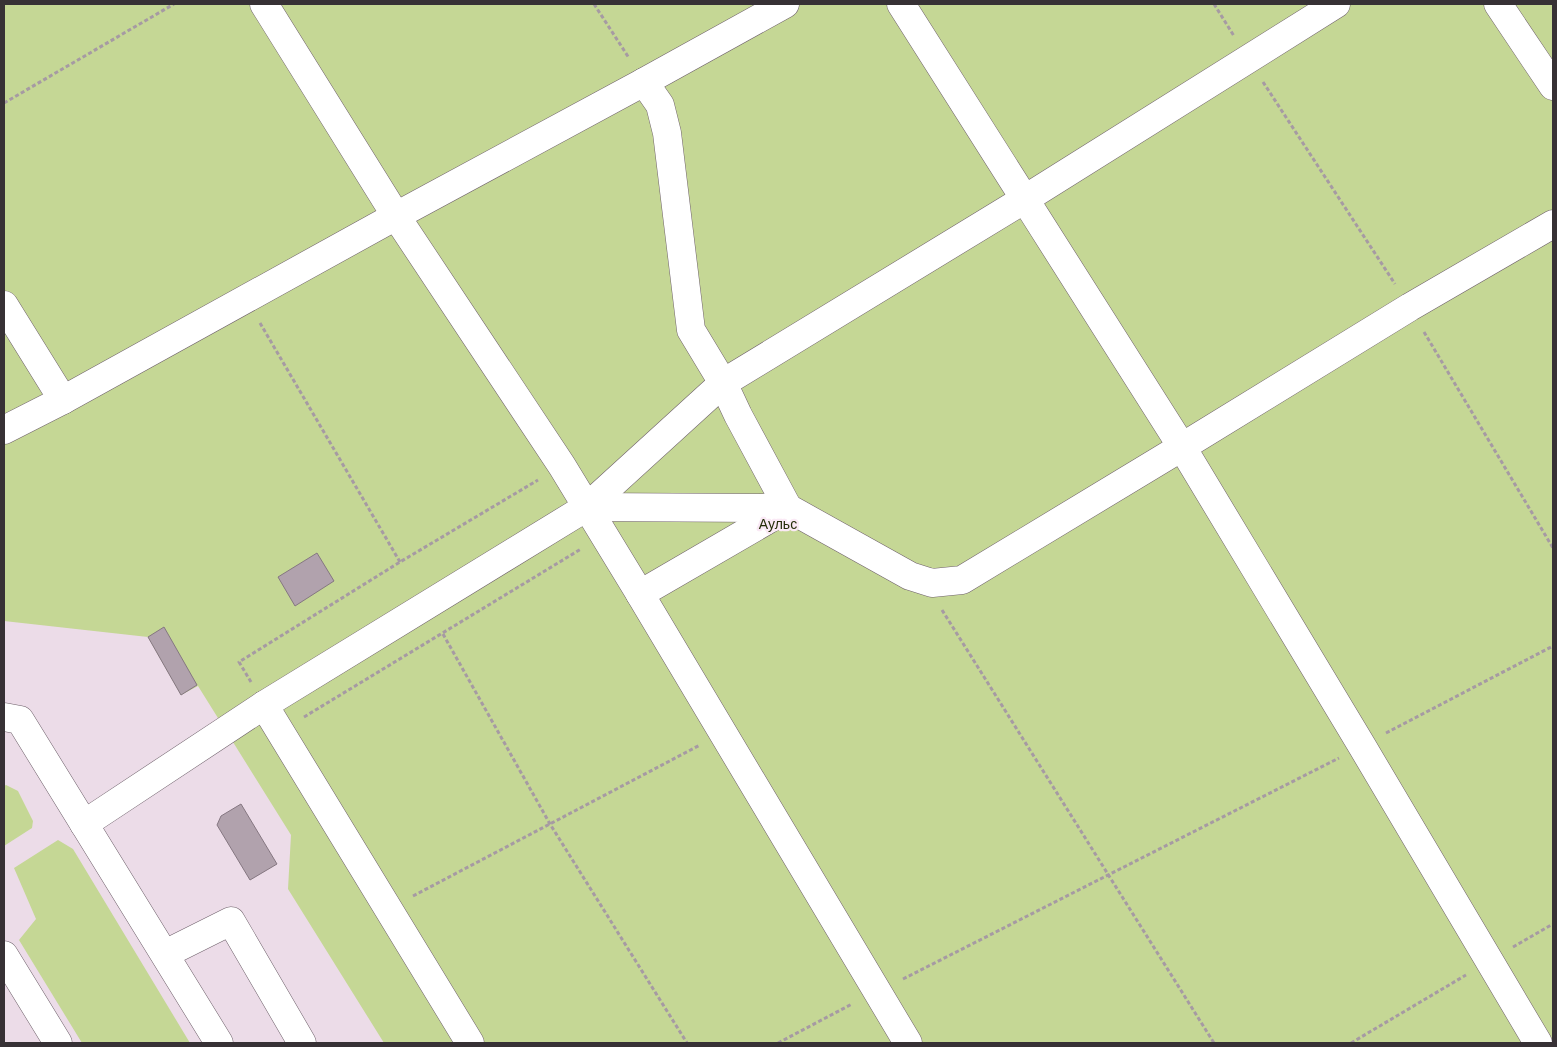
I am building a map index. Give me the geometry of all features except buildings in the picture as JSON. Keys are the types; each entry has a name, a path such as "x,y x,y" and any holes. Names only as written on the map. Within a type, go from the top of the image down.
{"street":[{"path":"264,4 396,216 562,466 908,1043"},
{"path":"4,430 63,400 785,4"},
{"path":"901,4 1182,447 1538,1043"},
{"path":"84,824 264,705 587,507 723,383 1025,199 1336,4"},
{"path":"1498,4 1553,86"},
{"path":"644,82 660,105 667,133 692,330 723,383 788,508"},
{"path":"587,507 788,508 910,576 932,583 962,580 1410,307 1553,224"},
{"path":"4,305 63,400"},
{"path":"640,594 788,508"},
{"path":"264,705 470,1043"},
{"path":"4,717 20,720 219,1043"},
{"path":"165,954 230,921 302,1043"},
{"path":"4,955 58,1043"}],"path":[{"path":"4,103 174,4"},
{"path":"594,4 644,82"},
{"path":"1214,4 1410,307 1553,548"},
{"path":"246,298 400,562"},
{"path":"264,705 239,662 400,562 562,466"},
{"path":"280,731 604,535"},
{"path":"932,583 944,615 1214,1043"},
{"path":"443,634 550,824 687,1043"},
{"path":"778,1043 1362,746 1553,646"},
{"path":"388,909 723,733"},
{"path":"1351,1043 1553,924"}],"green space":[{"name":"Аульс","path":"4,4 1553,4 1553,1043 384,1043 288,889 291,835 198,686 181,695 148,637 4,621"},
{"path":"6,785 18,791 33,821 32,828 4,846 4,786"},
{"path":"58,840 73,849 190,1043 82,1043 19,940 36,919 14,868"}]}
